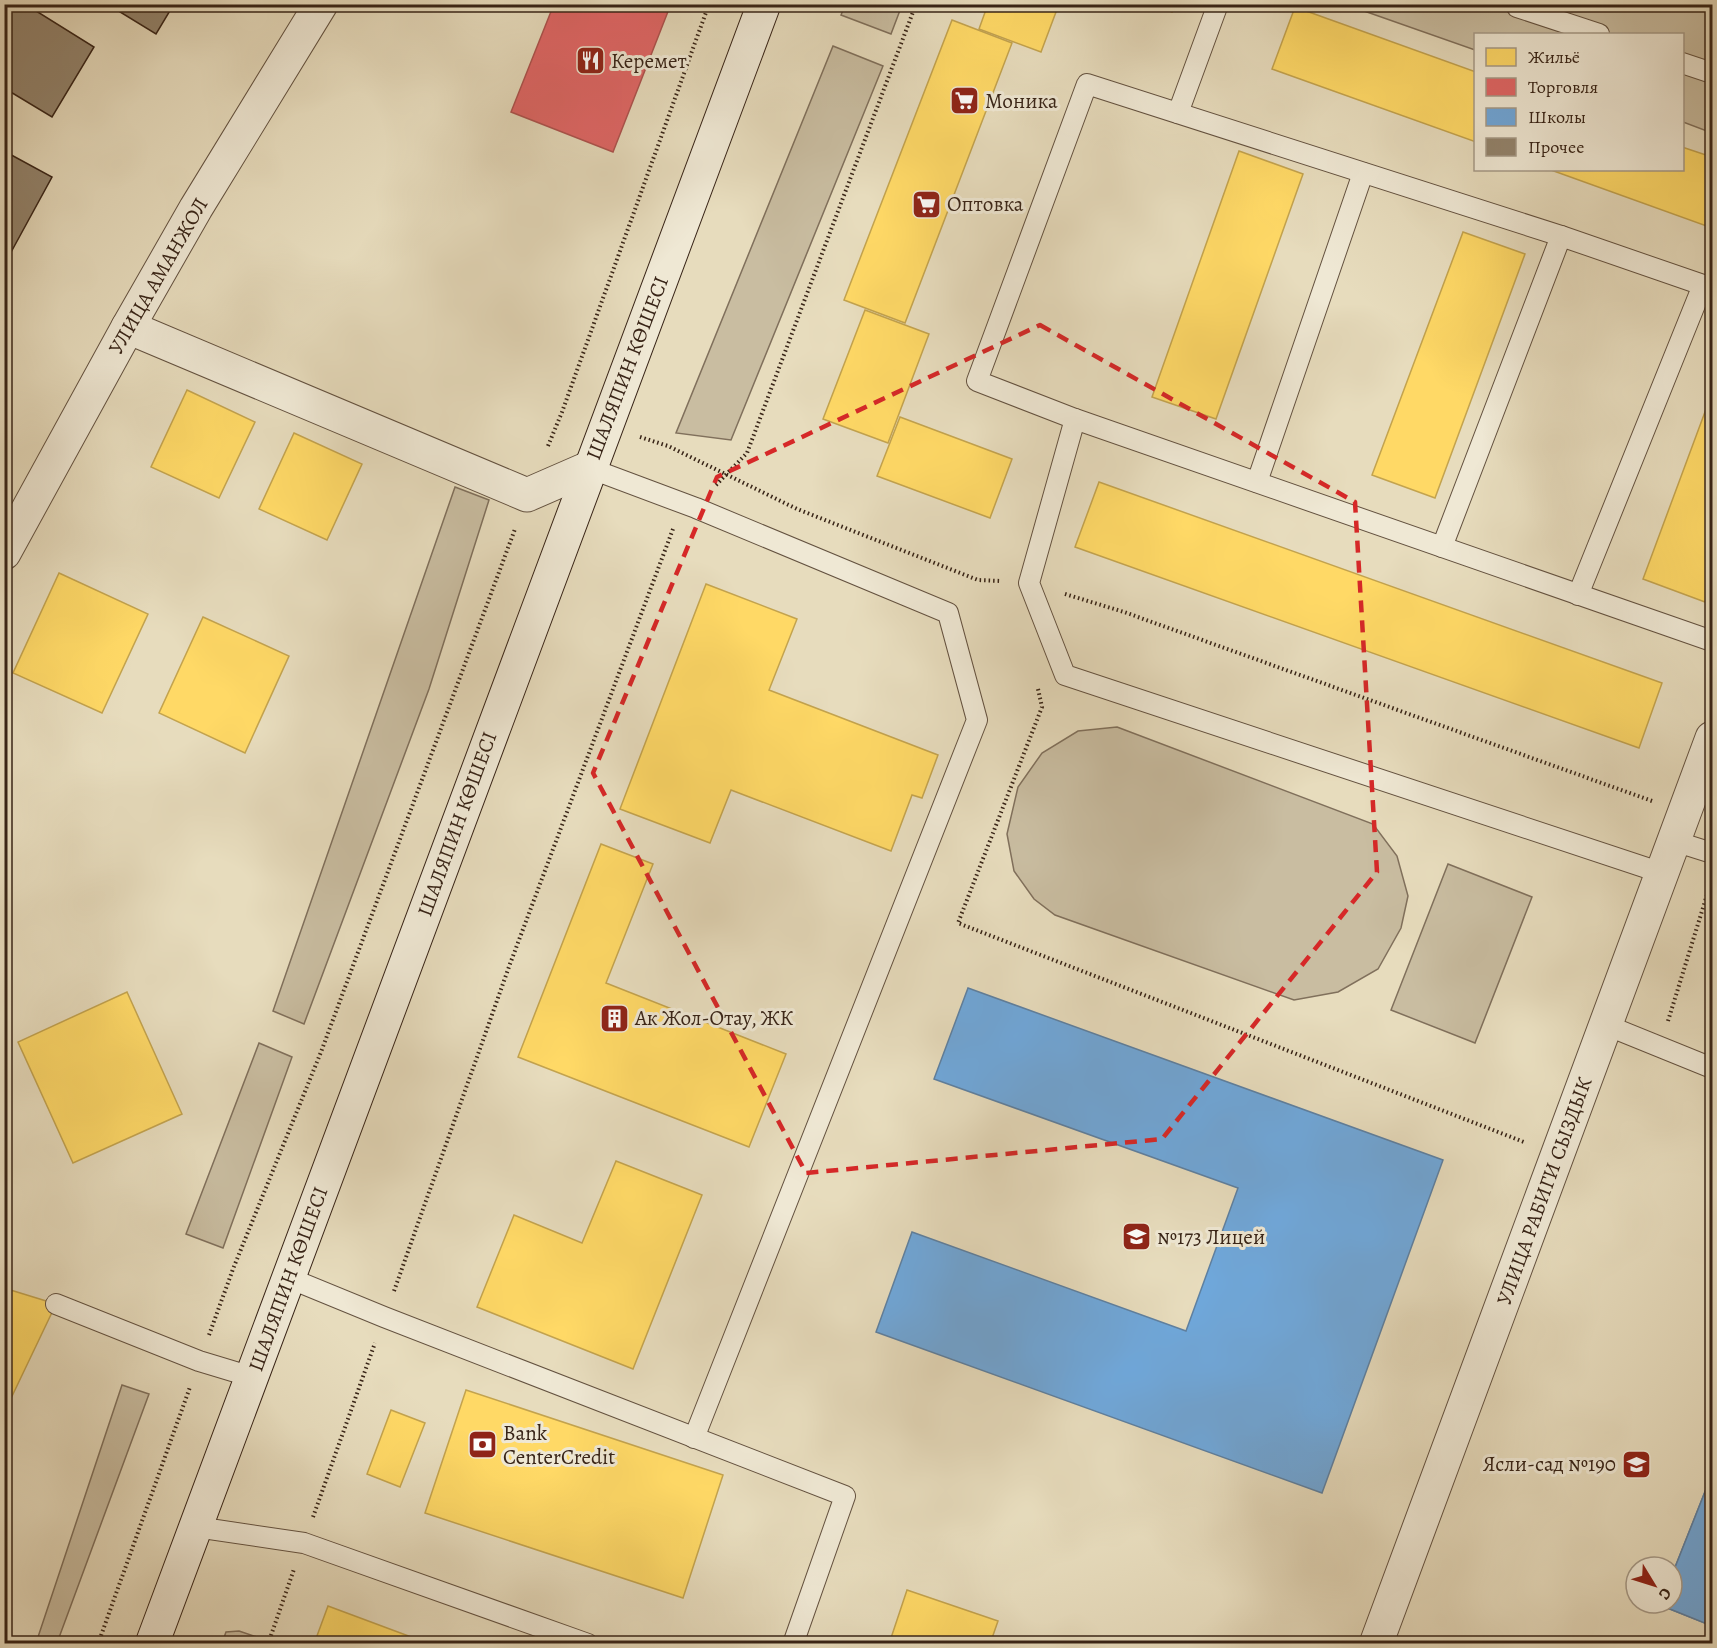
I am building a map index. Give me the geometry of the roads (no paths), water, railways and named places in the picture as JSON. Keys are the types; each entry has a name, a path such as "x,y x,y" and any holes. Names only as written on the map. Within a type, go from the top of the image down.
{"street":[{"name":"УЛИЦА АМАНЖОЛ","path":"4,553 13,519 196,208 321,4"},
{"name":"ШАЛЯПИН КӨШЕСІ","path":"152,1644 764,4"},
{"path":"128,327 527,495 590,468"},
{"name":"УЛИЦА РАБИГИ СЫЗДЫК","path":"1376,1644 1713,738"}],"lane":[{"path":"1178,113 1218,4"},
{"path":"1517,7 1596,33"},
{"path":"1684,63 1713,73"},
{"path":"1578,595 1703,285 1561,236 1087,84 977,381 1075,418 1578,595 1713,641"},
{"path":"1257,482 1363,172"},
{"path":"1443,547 1561,236"},
{"path":"1075,418 1029,583 1065,675 1662,873"},
{"path":"590,468 696,508 948,613 976,720 694,1438"},
{"path":"1679,827 1713,854"},
{"path":"1606,1025 1713,1068"},
{"path":"289,1278 845,1496 793,1644"},
{"path":"56,1304 199,1361 252,1377"},
{"path":"196,1527 304,1543 588,1644"}],"place":[{"name":"Керемет","path":"590,61"},
{"name":"Моника","path":"964,101"},
{"name":"Оптовка","path":"926,204"},
{"name":"Ак Жол-Отау, ЖК","path":"614,1018"},
{"name":"№173 Лицей","path":"1136,1237"},
{"name":"Bank CenterCredit","path":"482,1445"},
{"name":"Ясли-сад №190","path":"1637,1464"}]}
